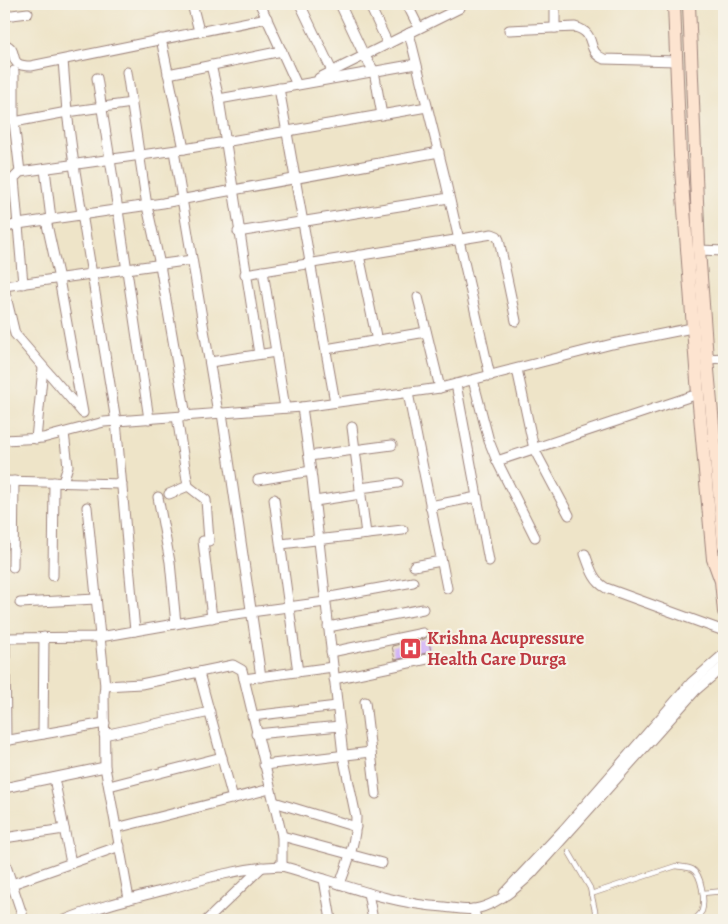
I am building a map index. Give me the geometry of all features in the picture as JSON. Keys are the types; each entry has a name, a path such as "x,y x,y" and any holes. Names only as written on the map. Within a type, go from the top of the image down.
{"main road":[{"path":"674,4 680,156 692,328 714,559 721,581 724,612"},
{"path":"689,4 699,250 724,545"},
{"path":"721,581 724,566"}],"street":[{"path":"192,4 199,31"},
{"path":"260,4 297,85"},
{"path":"300,4 332,71"},
{"path":"340,4 364,55 374,71 382,115"},
{"path":"369,4 388,44"},
{"path":"407,4 419,28"},
{"path":"309,82 460,8 461,4"},
{"path":"555,4 555,28"},
{"path":"4,16 28,13"},
{"path":"4,44 10,46 15,60 21,66 31,66 267,18"},
{"path":"509,30 576,27 584,30 589,36 593,52 604,59 676,61"},
{"path":"408,33 459,238 490,376"},
{"path":"161,39 184,149"},
{"path":"168,74 282,51"},
{"path":"63,60 74,165 116,421 135,631"},
{"path":"219,99 416,64"},
{"path":"212,65 259,354"},
{"path":"14,71 14,122 20,172"},
{"path":"127,72 148,206 160,265 181,416 188,486 206,500 206,541 212,618"},
{"path":"97,78 149,419"},
{"path":"279,88 312,263 335,402"},
{"path":"14,122 67,112 132,104"},
{"path":"23,284 14,178 20,172 184,149 427,107"},
{"path":"174,150 220,413 261,677"},
{"path":"4,228 18,224 148,206 438,152"},
{"path":"45,169 49,220 83,414"},
{"path":"238,232 449,198"},
{"path":"245,274 492,234 497,236 499,240 516,320"},
{"path":"699,250 724,251"},
{"path":"359,255 377,341"},
{"path":"92,424 14,334 4,287 192,260"},
{"path":"263,271 285,408"},
{"path":"418,297 440,388"},
{"path":"4,440 36,439 92,424 116,421 302,407 440,388 612,344 692,328"},
{"path":"326,349 426,332"},
{"path":"210,362 276,352"},
{"path":"707,359 724,358"},
{"path":"36,439 43,368"},
{"path":"517,369 534,449 569,515"},
{"path":"473,380 489,441 497,462 535,537"},
{"path":"456,384 489,561"},
{"path":"408,392 447,588"},
{"path":"497,462 698,394"},
{"path":"302,407 315,501 343,755 356,817 356,827 350,855 340,884"},
{"path":"352,427 366,534"},
{"path":"53,576 58,482 68,466 64,432"},
{"path":"309,456 392,444"},
{"path":"258,480 311,471"},
{"path":"4,481 122,484"},
{"path":"13,567 14,481"},
{"path":"315,501 398,483"},
{"path":"169,494 188,486"},
{"path":"158,496 170,562 176,624"},
{"path":"430,506 477,497"},
{"path":"274,499 298,672"},
{"path":"87,507 105,686 105,767 129,899"},
{"path":"281,544 403,530"},
{"path":"585,554 598,584 724,631"},
{"path":"414,566 442,561"},
{"path":"105,723 5,741 4,638 100,637 290,607 413,582"},
{"path":"20,603 96,599"},
{"path":"328,627 423,610"},
{"path":"331,652 423,633"},
{"path":"43,734 44,637"},
{"path":"500,899 692,683 724,654"},
{"path":"334,679 432,658"},
{"path":"105,686 140,684 233,666 242,670 282,836 282,866"},
{"path":"65,920 92,909 225,874 262,867 282,866 395,901 434,907 473,909 484,906 500,899 516,888 544,861 696,690 724,666"},
{"path":"244,679 333,667"},
{"path":"199,673 233,799"},
{"path":"365,702 376,794"},
{"path":"252,716 337,706"},
{"path":"104,735 210,712"},
{"path":"256,734 340,726"},
{"path":"264,765 371,752"},
{"path":"109,786 222,757"},
{"path":"4,788 105,767"},
{"path":"54,778 71,863"},
{"path":"116,828 270,790"},
{"path":"274,802 356,827"},
{"path":"4,838 64,829"},
{"path":"282,836 382,864"},
{"path":"4,892 13,886 71,863 120,846"},
{"path":"4,860 24,920"},
{"path":"206,920 262,867"},
{"path":"324,879 331,920"},
{"path":"368,893 373,920"},
{"path":"473,909 476,920"}],"lane":[{"path":"569,852 585,878 598,920"},
{"path":"591,894 676,866 693,870 697,874 703,893 701,913 694,920"},
{"path":"703,893 724,891"}],"building":[{"path":"428,636 431,652 395,660 392,646 424,639"}],"place":[{"name":"Krishna Acupressure Health Care Durga","path":"411,648"}]}
